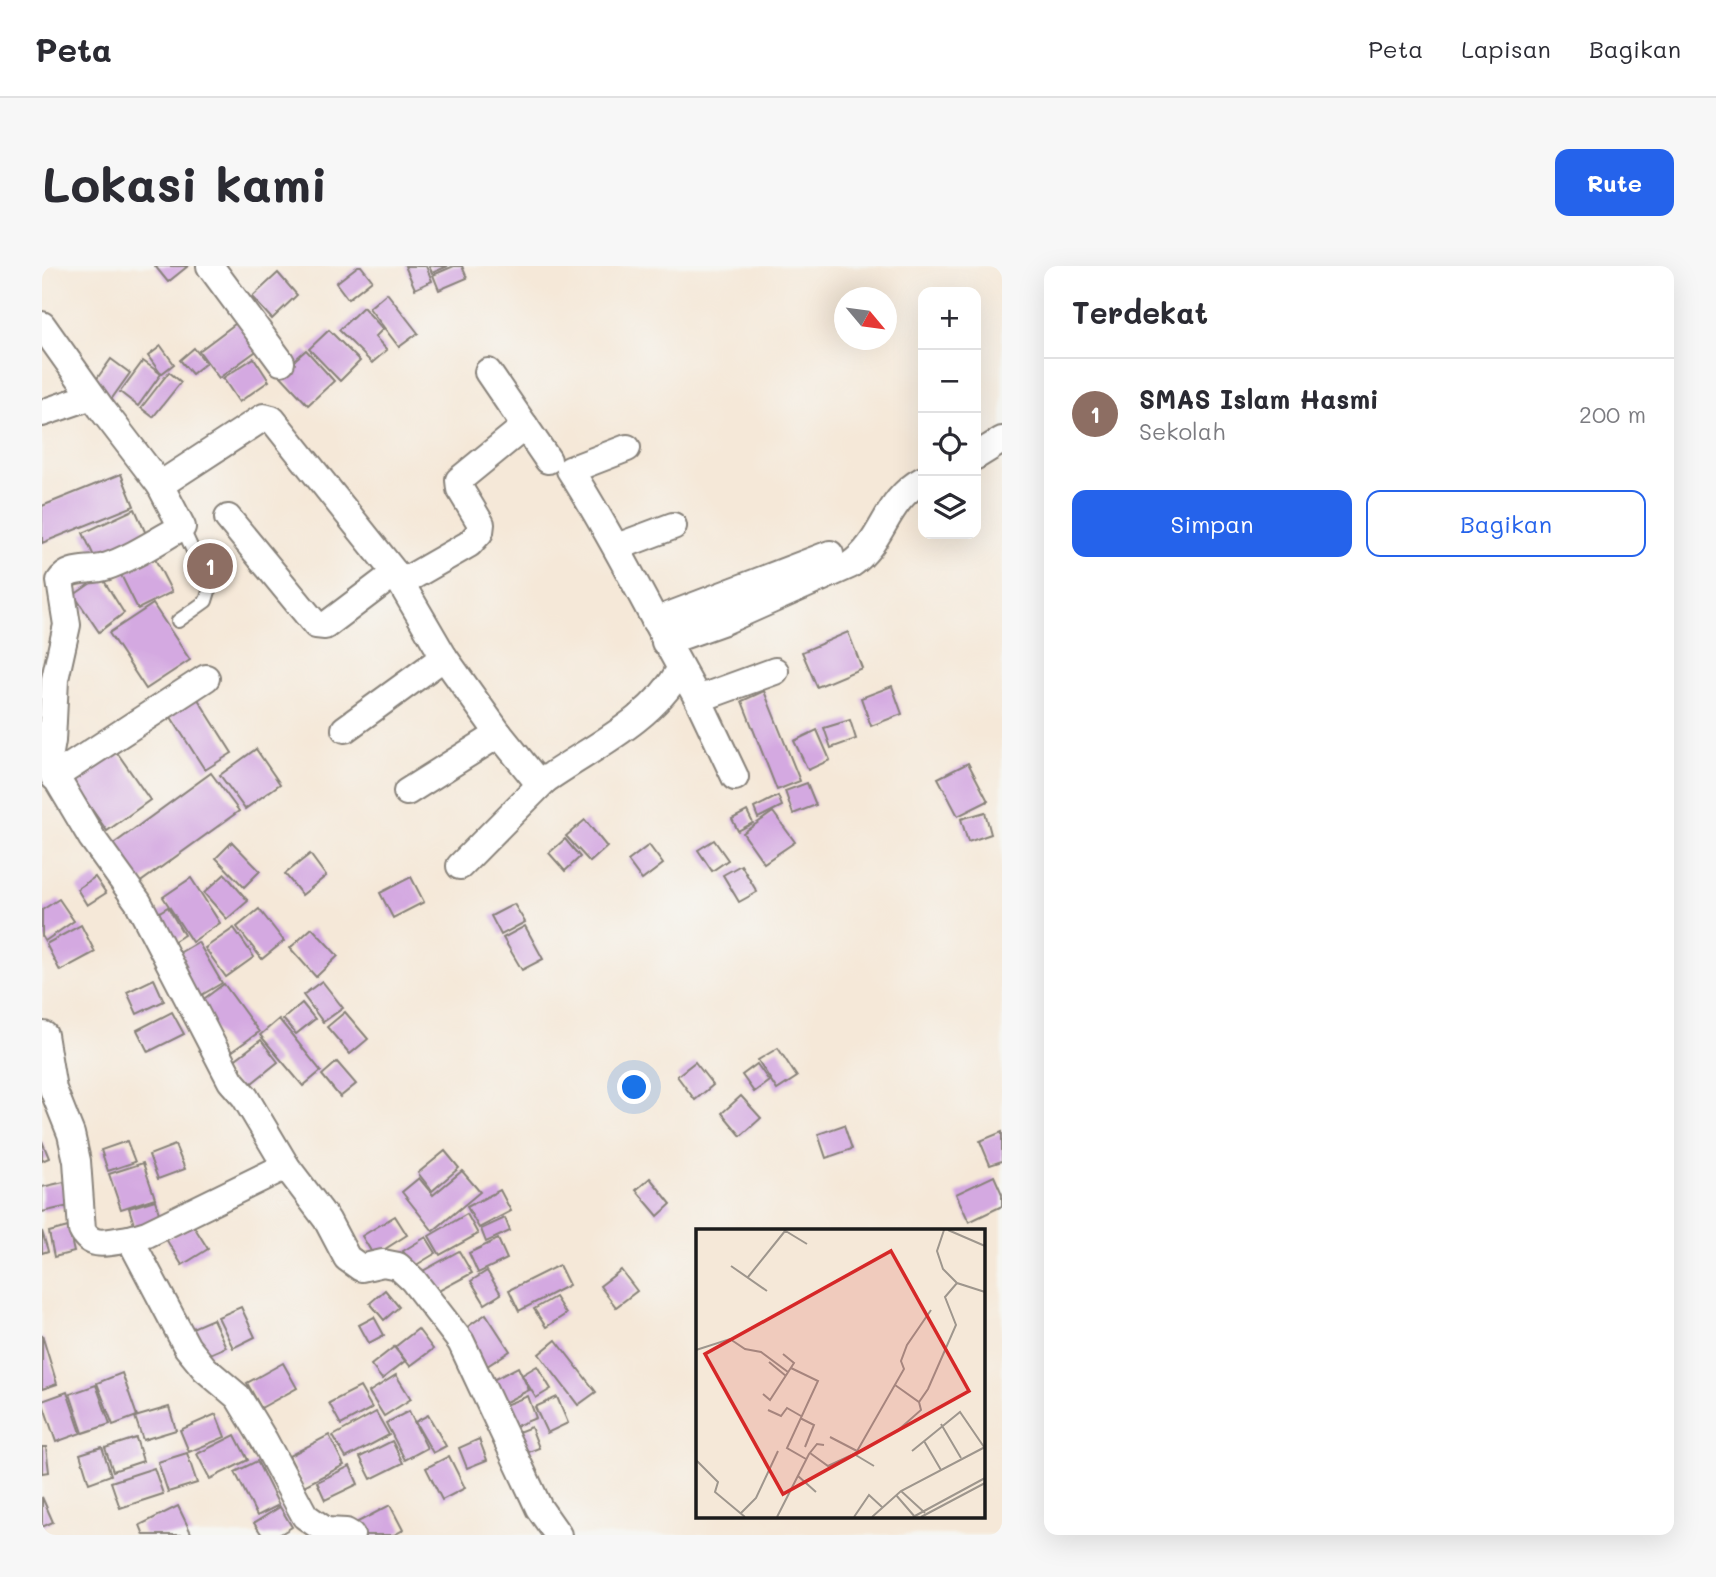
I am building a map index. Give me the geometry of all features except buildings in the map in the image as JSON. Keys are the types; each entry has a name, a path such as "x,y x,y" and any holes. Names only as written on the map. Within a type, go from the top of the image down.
{"street":[{"path":"210,266 281,362"},
{"path":"42,325 160,485 182,527 108,566 90,571 76,570 63,576 60,581 67,625 55,679 52,741 48,761 92,838 138,902 230,1081 252,1108 286,1166 327,1220 343,1252 354,1265 361,1268 383,1263 398,1266 413,1280 461,1342 538,1508 558,1535"},
{"path":"488,372 548,460"},
{"path":"42,413 92,396"},
{"path":"160,485 267,416 398,578 444,657 499,734 533,776 545,780"},
{"path":"228,518 316,625 325,626 398,578 469,544 478,535 481,524 460,489 459,480 525,426"},
{"path":"981,453 1002,440"},
{"path":"627,448 570,470 617,547 680,670 698,699 735,778"},
{"path":"660,632 724,621 850,565 867,552 901,496 918,484"},
{"path":"617,547 673,527"},
{"path":"660,632 846,548"},
{"path":"345,729 444,657"},
{"path":"460,866 545,780 605,743 658,700 680,670"},
{"path":"698,699 775,671"},
{"path":"48,761 206,678"},
{"path":"407,792 499,734"},
{"path":"44,1035 53,1089 71,1134 77,1161 82,1230 87,1240 93,1243 130,1239 147,1234 286,1166"},
{"path":"130,1239 187,1347 205,1369 238,1397 305,1516 326,1531 346,1532 351,1535"}],"lane":[{"path":"178,621 202,606 208,598 210,587 182,527"}],"place":[{"name":"SMAS Islam Hasmi","path":"210,566"}]}
